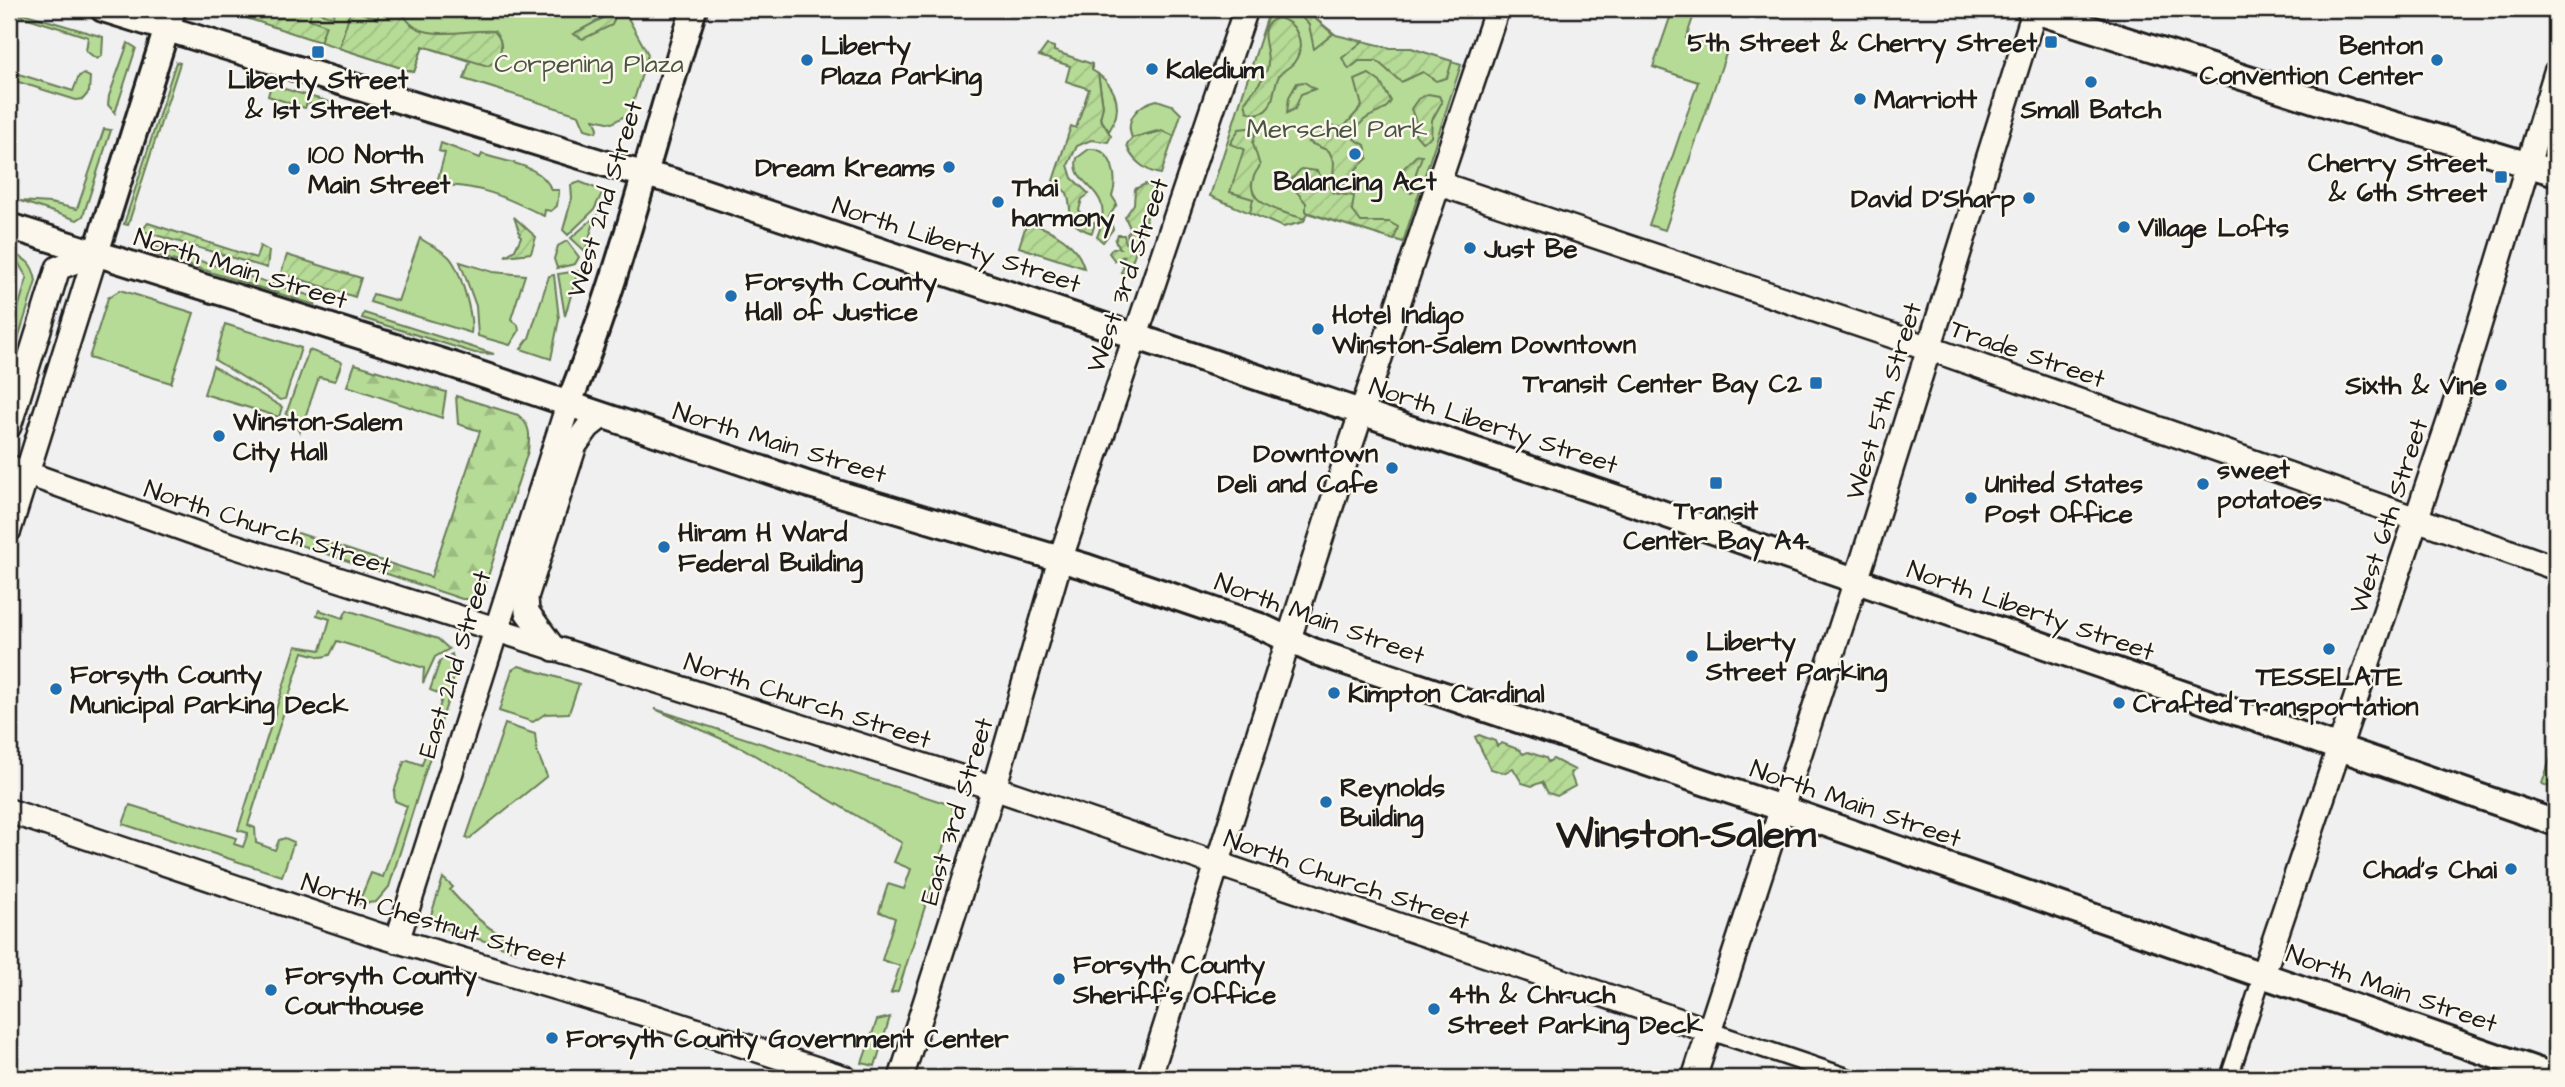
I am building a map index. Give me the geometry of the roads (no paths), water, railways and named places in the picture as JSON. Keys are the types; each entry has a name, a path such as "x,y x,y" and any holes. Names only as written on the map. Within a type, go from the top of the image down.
{"main road":[{"name":"North Liberty Street","path":"103,9 170,18 1137,336 1856,580 2556,823"},
{"name":"West 2nd Street","path":"568,405 644,174 694,9"},
{"path":"2033,9 2352,112 2556,173"},
{"path":"96,253 170,18"},
{"name":"North Main Street","path":"9,226 810,485 1060,560 1261,626 1314,651 1781,808 2556,1077"}],"street":[{"name":"West 3rd Street","path":"1060,560 1246,9"},
{"path":"1149,1078 1288,639 1497,9"},
{"name":"West 5th Street","path":"1694,1078 1856,580 2033,9"},
{"name":"West 6th Street","path":"2263,974 2417,519 2556,72"},
{"name":"Trade Street","path":"1440,184 1929,348 2556,568"},
{"path":"9,426 58,268 96,253"},
{"path":"9,530 17,472 96,253"},
{"name":"East 2nd Street","path":"397,941 494,630 568,405"},
{"name":"East 2nd Street","path":"554,649 527,612 526,597 575,445 588,427 602,416"},
{"name":"North Church Street","path":"17,472 494,630 994,788 1850,1078"},
{"name":"East 3rd Street","path":"901,1078 994,788 1060,560"},
{"name":"North Chestnut Street","path":"9,811 397,941 658,1018 845,1078"},
{"path":"2229,1078 2263,974"}],"place":[{"name":"5th Street & Cherry Street","path":"2051,42"},
{"name":"Liberty Street & 1st Street","path":"318,52"},
{"name":"Liberty Plaza Parking","path":"807,60"},
{"name":"Benton Convention Center","path":"2437,60"},
{"name":"Kaledium","path":"1152,69"},
{"name":"Small Batch","path":"2091,82"},
{"name":"Marriott","path":"1860,99"},
{"name":"Balancing Act","path":"1355,154"},
{"name":"Dream Kreams","path":"949,167"},
{"name":"100 North Main Street","path":"294,169"},
{"name":"Cherry Street & 6th Street","path":"2501,177"},
{"name":"David D'Sharp","path":"2029,198"},
{"name":"Thai harmony","path":"998,202"},
{"name":"Village Lofts","path":"2124,227"},
{"name":"Just Be","path":"1470,248"},
{"name":"Forsyth County Hall of Justice","path":"731,296"},
{"name":"Hotel Indigo Winston-Salem Downtown","path":"1318,329"},
{"name":"Transit Center Bay C2","path":"1816,383"},
{"name":"Sixth & Vine","path":"2501,385"},
{"name":"Winston-Salem City Hall","path":"219,436"},
{"name":"Downtown Deli and Cafe","path":"1392,468"},
{"name":"Transit Center Bay A4","path":"1716,483"},
{"name":"sweet potatoes","path":"2203,484"},
{"name":"United States Post Office","path":"1971,498"},
{"name":"Hiram H Ward Federal Building","path":"664,547"},
{"name":"TESSELATE Transportation","path":"2329,649"},
{"name":"Liberty Street Parking","path":"1692,656"},
{"name":"Forsyth County Municipal Parking Deck","path":"56,689"},
{"name":"Kimpton Cardinal","path":"1334,693"},
{"name":"Crafted","path":"2119,703"},
{"name":"Reynolds Building","path":"1326,802"},
{"name":"Chad's Chai","path":"2511,869"},
{"name":"Forsyth County Sheriff's Office","path":"1059,979"},
{"name":"Forsyth County Courthouse","path":"271,990"},
{"name":"4th & Chruch Street Parking Deck","path":"1434,1009"},
{"name":"Forsyth County Government Center","path":"552,1038"}],"district":[{"name":"Winston-Salem","path":"1686,833"}],"park label":[{"name":"Corpening Plaza","path":"589,63"},
{"name":"Merschel Park","path":"1337,128"}]}
